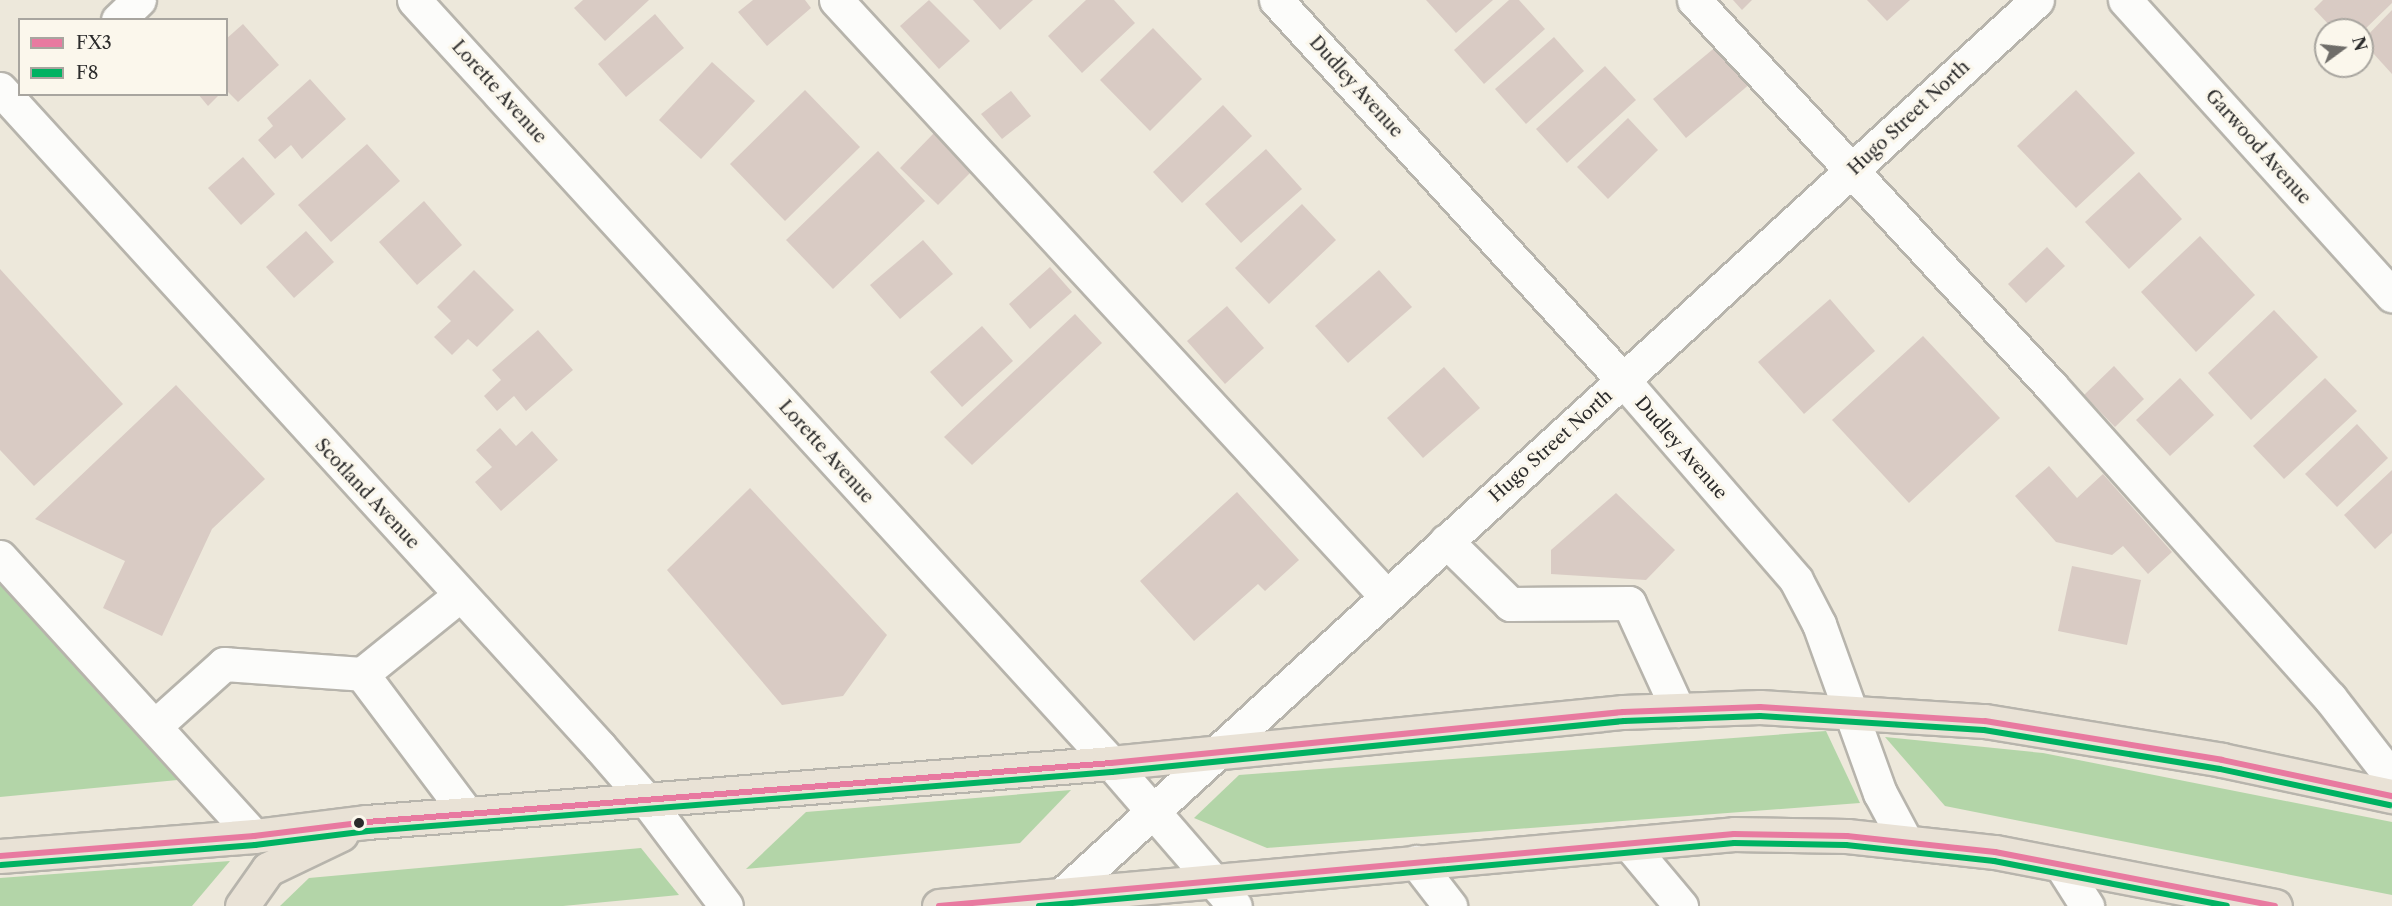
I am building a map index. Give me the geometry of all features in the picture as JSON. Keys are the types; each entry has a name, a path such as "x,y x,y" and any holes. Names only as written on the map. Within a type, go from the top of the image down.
{"main road":[{"path":"0,856 254,836 367,822 1111,762 1222,749 1678,710 1760,707 1985,721 2081,735 2392,796"},
{"path":"242,906 268,869 367,822"},
{"path":"939,906 1056,899 1210,879 1734,834 1906,842 1995,852 2275,906"}],"street":[{"path":"120,18 139,0"},
{"name":"Lorette Avenue","path":"414,0 1111,762 1235,906"},
{"path":"836,0 1386,596"},
{"name":"Dudley Avenue","path":"1276,0 1623,380 1796,580 1819,624 1880,793 1906,842"},
{"path":"1694,0 1850,172 2059,395 2330,698 2392,778"},
{"name":"Hugo Street North","path":"1056,899 2037,0"},
{"name":"Garwood Avenue","path":"2125,0 2392,295"},
{"name":"Scotland Avenue","path":"14,105 647,801 726,906"},
{"path":"1446,541 1510,604 1629,603 1678,710"},
{"path":"0,557 156,725 254,836"},
{"path":"156,725 224,664 362,674 460,596"},
{"path":"362,674 467,814"},
{"path":"1629,844 1666,899"},
{"path":"1416,862 1450,906"},
{"path":"2061,865 2087,906"}],"green space":[{"path":"0,574 188,779 0,797"},
{"path":"1826,731 1860,803 1267,848 1194,818 1239,775"},
{"path":"1885,737 2043,753 2392,822 2392,895 1945,806"},
{"path":"1071,790 1020,843 746,869 806,812"},
{"path":"641,848 679,895 563,906 280,906 309,878"},
{"path":"230,861 192,906 0,906 0,878"}],"building":[{"path":"583,0 649,0 605,41 574,8"},
{"path":"753,0 805,0 811,8 767,46 738,12"},
{"path":"929,0 970,41 939,69 900,26"},
{"path":"973,0 1033,0 1000,30"},
{"path":"1086,0 1114,0 1135,23 1082,73 1048,36"},
{"path":"1426,0 1493,0 1456,33"},
{"path":"1509,0 1519,0 1545,29 1484,84 1454,50"},
{"path":"1733,0 1752,0 1742,10"},
{"path":"1867,0 1910,0 1887,21"},
{"path":"2323,0 2392,0 2392,3 2374,20 2374,18 2323,18 2314,9"},
{"path":"2392,10 2392,74 2374,54 2374,29"},
{"path":"655,14 684,48 626,97 598,64"},
{"path":"243,24 279,65 238,102 228,92 228,37"},
{"path":"1153,28 1202,79 1150,131 1100,80"},
{"path":"1554,37 1584,71 1526,124 1495,89"},
{"path":"1718,45 1751,83 1686,138 1653,99"},
{"path":"712,62 755,101 701,159 659,120"},
{"path":"1605,66 1636,100 1567,163 1536,129"},
{"path":"310,79 346,119 302,159 291,145 275,159 258,140 273,126 267,118"},
{"path":"805,90 860,147 785,221 730,164"},
{"path":"2076,90 2135,153 2076,208 2017,146"},
{"path":"1011,91 1031,116 1002,139 981,114"},
{"path":"200,96 218,96 208,106"},
{"path":"1223,105 1252,136 1182,203 1153,172"},
{"path":"1628,118 1658,150 1608,199 1577,167"},
{"path":"934,133 972,171 938,205 900,168"},
{"path":"367,144 400,181 331,242 298,205"},
{"path":"1266,149 1302,189 1241,243 1205,204"},
{"path":"878,151 925,201 833,289 786,240"},
{"path":"243,157 275,194 241,225 208,188"},
{"path":"2139,172 2182,219 2129,269 2085,222"},
{"path":"424,201 462,245 417,285 379,242"},
{"path":"1302,204 1336,240 1269,304 1235,268"},
{"path":"306,231 334,262 294,298 266,267"},
{"path":"2200,236 2255,295 2196,352 2141,292"},
{"path":"923,240 953,274 900,319 870,285"},
{"path":"2047,247 2065,266 2026,303 2008,284"},
{"path":"1050,267 1072,292 1030,329 1009,304"},
{"path":"0,269 123,404 34,486 0,450"},
{"path":"474,270 514,310 477,347 468,339 452,355 434,337 451,321 437,307"},
{"path":"1379,270 1412,307 1348,363 1315,326"},
{"path":"1830,299 1875,351 1804,414 1758,362"},
{"path":"1227,306 1264,348 1225,384 1187,341"},
{"path":"2274,310 2318,357 2251,420 2208,373"},
{"path":"1075,314 1102,343 972,465 944,437"},
{"path":"982,326 1013,361 962,407 930,372"},
{"path":"538,330 573,370 526,411 514,396 497,411 484,396 501,380 492,370"},
{"path":"1923,336 2000,418 1909,503 1832,420"},
{"path":"2114,366 2144,399 2115,427 2084,395"},
{"path":"1444,367 1480,408 1423,458 1387,418"},
{"path":"2180,378 2214,415 2170,456 2136,420"},
{"path":"2325,378 2357,411 2284,479 2253,446"},
{"path":"176,385 265,479 212,529 162,636 103,608 125,561 35,519"},
{"path":"2357,424 2388,458 2337,507 2305,474"},
{"path":"500,428 516,446 532,431 558,460 501,511 475,482 492,467 476,450"},
{"path":"2049,466 2077,498 2103,474 2172,552 2148,574 2123,546 2112,555 2056,542 2015,496"},
{"path":"2392,470 2392,533 2375,549 2344,515"},
{"path":"750,488 887,635 843,696 782,705 667,570"},
{"path":"1237,492 1299,560 1265,591 1258,584 1194,641 1140,581"},
{"path":"1616,493 1675,550 1646,580 1551,574 1551,550"},
{"path":"2072,566 2141,580 2127,645 2058,631"}],"transit line":[{"name":"FX3","path":"0,856 254,836 367,822 1111,763 1623,712 1760,707 1985,721 2222,760 2392,796"},
{"name":"F8","path":"1,865 255,845 368,831 1112,772 1624,721 1760,716 1984,730 2220,769 2390,805"},
{"name":"FX3","path":"939,906 1734,834 1847,836 1995,852 2275,906"},
{"name":"F8","path":"1039,906 1734,843 1846,845 1994,861 2227,906"}]}
